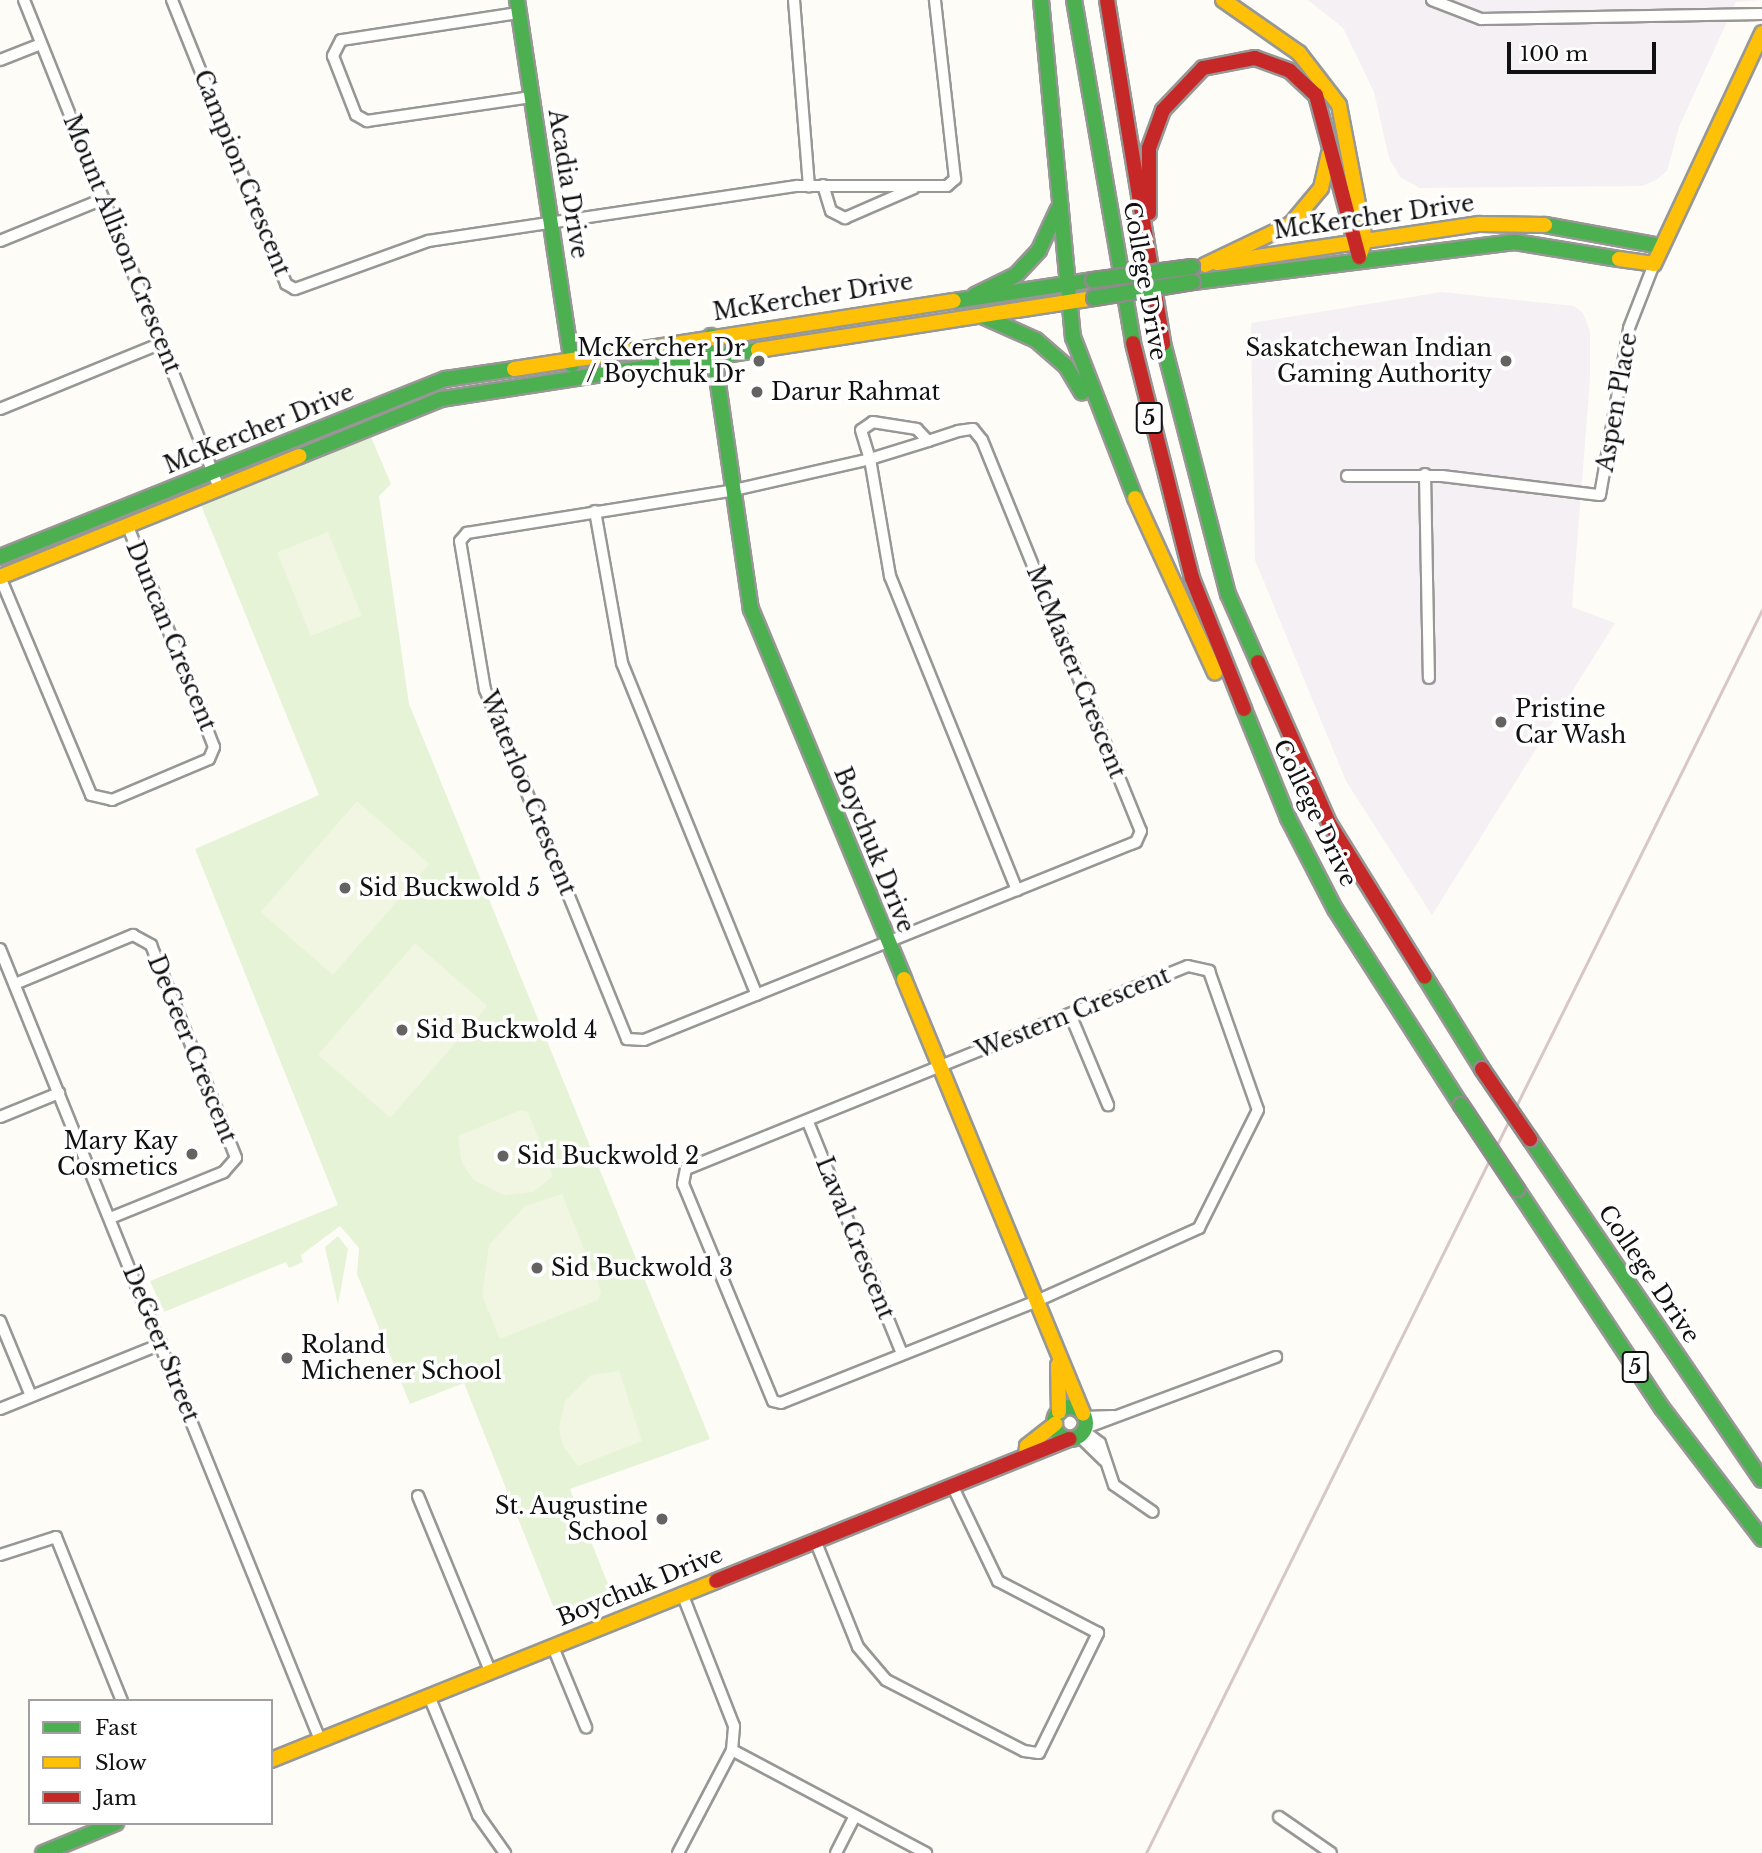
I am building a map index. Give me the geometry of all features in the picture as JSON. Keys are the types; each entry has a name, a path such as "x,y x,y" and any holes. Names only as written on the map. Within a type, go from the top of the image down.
{"main road":[{"path":"1041,0 1069,300 1079,359 1102,426"},
{"name":"College Drive","path":"1074,0 1154,439 1192,578 1288,818 1335,909 1461,1105 1662,1408 1762,1539"},
{"name":"College Drive","path":"1107,0 1166,359 1228,594 1269,693 1356,869 1482,1069 1762,1480"},
{"path":"1223,0 1298,53 1339,106 1359,257"},
{"name":"Acadia Drive","path":"517,6 574,375"},
{"path":"1654,264 1762,33"},
{"path":"1166,359 1147,193 1149,148 1163,110 1203,68 1255,58 1305,84 1331,133 1358,241"},
{"path":"1197,271 1264,241 1311,203 1328,171 1331,133"},
{"path":"975,295 1016,275 1039,250 1060,202"},
{"name":"McKercher Drive","path":"0,577 441,399 574,375 1094,298 1197,271 1358,241 1531,222 1614,232 1661,246"},
{"name":"McKercher Drive","path":"0,557 446,379 571,356 1068,283 1515,242 1654,264"},
{"path":"980,315 1036,340 1066,366 1102,426 1288,818"},
{"name":"Boychuk Drive","path":"273,1759 553,1647 682,1592 1026,1456 1081,1427 751,609 711,336"},
{"name":"Boychuk Drive","path":"1026,1456 1027,1446 1057,1418 1058,1365"},
{"path":"1057,1418 1072,1408 1081,1427"},
{"path":"1057,1418 1081,1427"},
{"path":"47,1852 111,1825"}],"street":[{"name":"Mount Allison Crescent","path":"24,0 219,488"},
{"name":"Campion Crescent","path":"172,0 286,284 295,289 408,244 552,222"},
{"path":"794,0 809,186"},
{"path":"552,222 809,186 947,186 955,179 935,0"},
{"path":"1432,0 1481,19 1762,14"},
{"path":"517,6 341,40 332,56 356,115 367,121 531,97"},
{"path":"0,60 41,44"},
{"path":"823,185 831,211 845,218 918,186"},
{"path":"0,241 103,199"},
{"name":"Aspen Place","path":"1348,476 1425,474 1600,495 1629,328 1654,264"},
{"path":"0,409 162,343"},
{"path":"928,441 917,429 864,424 890,576 1017,890"},
{"name":"McMaster Crescent","path":"734,490 870,459 973,429 982,440 1141,831 1136,842 887,941"},
{"path":"1425,474 1429,678"},
{"name":"Waterloo Crescent","path":"734,490 478,528 460,541 485,691 627,1039 644,1040 887,941"},
{"path":"595,511 622,663 757,995"},
{"name":"Duncan Crescent","path":"0,577 91,795 112,800 209,758 215,747 127,524"},
{"name":"DeGeer Crescent","path":"15,984 133,935 151,945 236,1158 225,1172 110,1218"},
{"name":"DeGeer Street","path":"0,948 320,1740"},
{"name":"Western Crescent","path":"938,1068 1188,966 1209,971 1258,1110 1199,1228 1032,1303"},
{"path":"1070,1014 1108,1105"},
{"path":"938,1068 685,1169 683,1175 767,1392 781,1403 1032,1303"},
{"path":"0,1117 59,1093"},
{"name":"Laval Crescent","path":"807,1122 902,1354"},
{"path":"0,1321 31,1396"},
{"path":"0,1409 161,1344"},
{"path":"1153,1512 1114,1485 1104,1461 1081,1427 1124,1414 1276,1357"},
{"path":"815,1540 858,1647 887,1680 1024,1751 1039,1753 1098,1633 998,1581 952,1485"},
{"path":"418,1496 490,1671"},
{"path":"0,1555 56,1537 121,1699"},
{"path":"678,1853 732,1750 734,1726 682,1592"},
{"path":"553,1647 586,1727"},
{"path":"429,1696 478,1815 505,1853"},
{"path":"732,1750 853,1819 926,1853"},
{"path":"1279,1817 1331,1853"},
{"path":"836,1853 853,1819"}],"shaded area":[{"path":"1308,0 1762,0 1736,2 1679,127 1667,171 1656,180 1642,186 1420,188 1400,177 1389,158 1374,92 1343,28"},
{"path":"1442,292 1574,306 1583,313 1590,331 1590,380 1572,607 1615,623 1432,915 1346,781 1255,560 1251,323"}],"green space":[{"path":"371,437 391,484 379,496 409,704 710,1439 570,1489 616,1604 561,1626 464,1383 410,1404 357,1274 359,1248 340,1226 301,1255 303,1262 289,1268 286,1262 164,1312 150,1281 338,1205 195,849 319,795 201,505"},
{"path":"328,532 362,615 311,636 277,553"},
{"name":"Sid Buckwold 5","path":"357,801 429,864 333,975 261,912"},
{"name":"Sid Buckwold 4","path":"415,943 487,1006 390,1118 318,1055"},
{"name":"Sid Buckwold 2","path":"521,1110 528,1112 553,1176 533,1192 504,1195 474,1180 462,1163 458,1136"},
{"name":"Sid Buckwold 3","path":"562,1194 601,1291 598,1300 500,1339 482,1295 489,1245 525,1206"},
{"path":"338,1236 348,1249 338,1305 325,1247"},
{"path":"619,1371 642,1441 578,1466 563,1446 559,1428 565,1401 591,1375"}],"railway":[{"path":"1146,1853 1762,610"}],"traffic: fast":[{"path":"517,0 572,365"},
{"path":"1041,0 1073,337 1135,498"},
{"path":"1074,0 1133,343"},
{"path":"975,295 1016,275 1039,250 1058,209"},
{"path":"1545,225 1661,246"},
{"path":"1193,282 1515,242 1619,259"},
{"path":"1093,280 1192,267"},
{"path":"954,301 1093,280"},
{"path":"1094,298 1193,282"},
{"path":"980,315 1036,340 1066,366 1082,393"},
{"path":"711,336 751,609 904,979"},
{"path":"1163,343 1228,594 1258,662"},
{"path":"300,456 441,399 758,350"},
{"path":"0,557 446,379 514,369"},
{"path":"1244,709 1288,818 1335,909 1461,1105"},
{"path":"1425,977 1482,1069"},
{"path":"1461,1105 1517,1189"},
{"path":"1530,1139 1762,1480"},
{"path":"1517,1189 1662,1408 1762,1539"},
{"path":"1070,1407 1081,1412 1086,1423 1081,1434 1070,1439 1059,1434 1054,1423 1059,1412 1070,1407"},
{"path":"43,1853 111,1825"}],"traffic: slow":[{"path":"1223,0 1299,53 1339,105 1365,240 1359,257"},
{"path":"1619,259 1654,264 1762,33"},
{"path":"1205,265 1291,224 1321,188 1329,154"},
{"path":"1217,263 1479,224 1545,225"},
{"path":"758,350 1094,298"},
{"path":"514,369 954,301"},
{"path":"0,577 300,456"},
{"path":"1135,498 1215,673"},
{"path":"904,979 1083,1414"},
{"path":"1058,1365 1059,1412"},
{"path":"1026,1456 1027,1446 1055,1424"},
{"path":"273,1759 716,1581"}],"traffic: jam":[{"path":"1107,0 1163,343"},
{"path":"1149,213 1149,148 1163,110 1203,68 1255,58 1290,71 1316,95 1359,257"},
{"path":"1133,343 1192,578 1244,709"},
{"path":"1258,662 1329,823 1425,977"},
{"path":"1482,1069 1530,1139"},
{"path":"716,1581 1070,1439"}],"place":[{"name":"McKercher Dr / Boychuk Dr","path":"759,361"},
{"name":"Saskatchewan Indian Gaming Authority","path":"1506,361"},
{"name":"Darur Rahmat","path":"757,392"},
{"name":"Pristine Car Wash","path":"1501,722"},
{"name":"Sid Buckwold 5","path":"345,888"},
{"name":"Sid Buckwold 4","path":"402,1030"},
{"name":"Mary Kay Cosmetics","path":"192,1154"},
{"name":"Sid Buckwold 2","path":"503,1156"},
{"name":"Sid Buckwold 3","path":"537,1268"},
{"name":"Roland Michener School","path":"287,1358"},
{"name":"St. Augustine School","path":"662,1519"}]}
